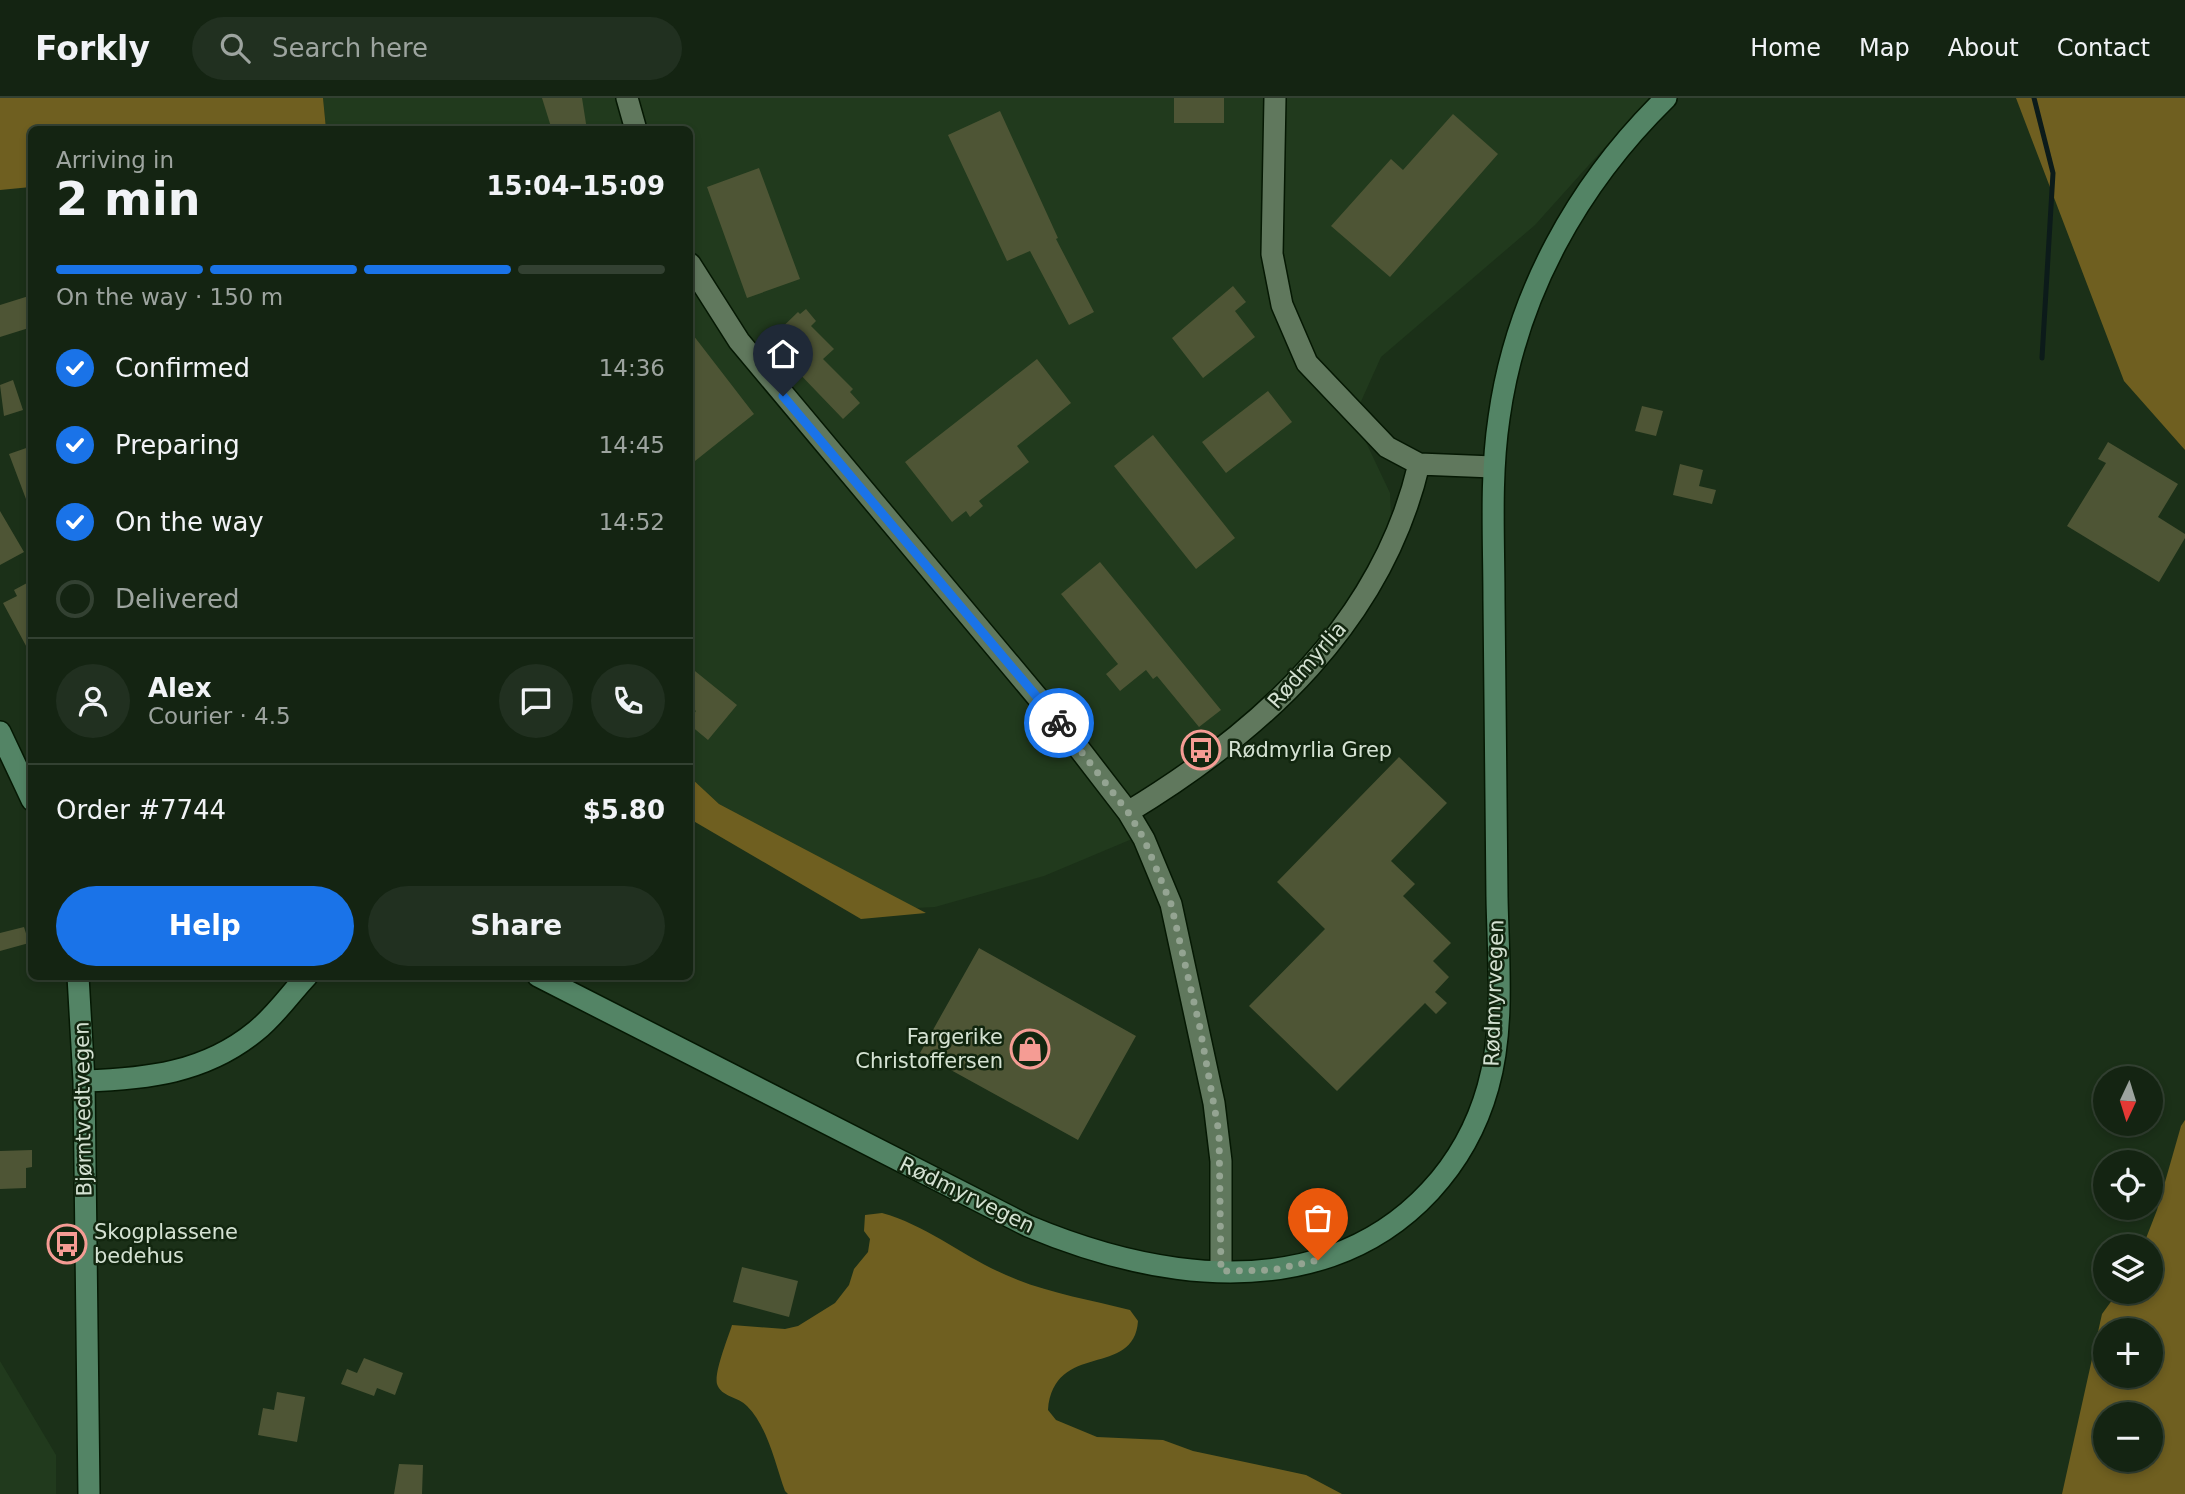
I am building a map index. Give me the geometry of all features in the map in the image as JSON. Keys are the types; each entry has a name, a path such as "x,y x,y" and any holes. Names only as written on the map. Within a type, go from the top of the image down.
{"street":[{"path":"626,98 635,126"},
{"path":"1275,98 1272,254 1282,305 1307,363 1387,447 1419,464 1493,467"},
{"name":"Rødmyrvegen","path":"546,980 1028,1226 1098,1253 1170,1267 1221,1271 1273,1270 1318,1260 1371,1238 1396,1222 1417,1205 1451,1167 1466,1143 1488,1088 1496,1038 1498,946 1493,467 1507,375 1539,279 1557,241 1598,175 1666,98"},
{"path":"693,269 713,304 770,381 1035,694 1128,812 1144,839 1171,904 1200,1028 1219,1143 1221,1271"},
{"name":"Rødmyrlia","path":"1128,812 1231,742 1276,704 1318,658 1360,600 1392,545 1403,523 1419,464"},
{"path":"0,732 28,792"},
{"name":"Bjørntvedtvegen","path":"78,980 84,1081 89,1494"},
{"path":"84,1081 153,1077 199,1065 257,1031 303,980"}],"shaded area":[{"path":"0,98 323,98 326,126 28,126 28,187 0,190"},
{"path":"323,98 1649,98 1535,225 1381,357 1354,417 1390,493 1391,515 1382,541 1347,600 1294,674 1201,754 1117,809 1132,839 1044,876 935,907 915,908 719,804 693,780 693,126 326,126"},
{"path":"2016,98 2185,98 2185,450 2124,381"},
{"path":"693,780 719,804 926,913 861,919 693,821"},
{"path":"2185,1120 2185,1494 2062,1494 2093,1354 2093,1388 2163,1388 2163,1318 2101,1318 2109,1304 2163,1304 2163,1234 2148,1234 2153,1220 2163,1220 2163,1189"},
{"path":"882,1213 914,1225 990,1268 1021,1281 1130,1310 1138,1321 1133,1339 1123,1350 1078,1366 1064,1375 1053,1388 1048,1410 1056,1420 1097,1437 1163,1440 1193,1451 1306,1475 1342,1494 788,1494 760,1424 744,1403 722,1392 717,1384 732,1325 785,1329 798,1326 835,1303 849,1285 854,1269 868,1252 870,1239 864,1231 865,1215"},
{"path":"0,1361 56,1455 56,1494 0,1494"}],"building":[{"path":"542,98 582,98 586,126 551,126"},
{"path":"1174,98 1224,98 1224,123 1174,123"},
{"path":"1000,111 1058,238 1056,239 1094,312 1069,325 1030,251 1007,261 948,135"},
{"path":"1453,114 1498,154 1390,277 1331,226 1391,159 1403,170"},
{"path":"759,168 800,279 747,298 707,187"},
{"path":"1233,286 1246,302 1235,311 1255,337 1203,378 1172,338"},
{"path":"28,296 28,328 0,337 0,305"},
{"path":"806,309 816,321 811,326 834,349 823,359 853,389 850,392 860,403 843,419 768,341 798,312 800,314"},
{"path":"693,335 754,414 693,463"},
{"path":"1037,359 1071,403 1017,446 1029,462 979,501 983,506 970,517 966,511 952,522 905,462"},
{"path":"13,380 23,410 4,416 0,385"},
{"path":"1268,391 1292,422 1226,473 1202,442"},
{"path":"1642,406 1663,411 1656,436 1635,431"},
{"path":"1153,435 1235,538 1196,569 1114,466"},
{"path":"2108,442 2178,484 2158,517 2185,534 2185,538 2159,582 2067,526 2106,463 2098,459"},
{"path":"28,447 28,504 9,454"},
{"path":"1680,464 1703,470 1699,486 1716,490 1712,504 1673,495"},
{"path":"0,511 24,552 0,565"},
{"path":"1100,562 1221,710 1199,727 1157,676 1153,679 1146,670 1120,691 1106,674 1118,664 1061,594"},
{"path":"28,584 28,650 3,603 17,596 14,590"},
{"path":"693,669 737,705 708,740 693,728 693,715 696,711 693,708"},
{"path":"1399,757 1447,803 1391,861 1415,884 1403,896 1451,943 1433,961 1449,977 1435,992 1447,1003 1436,1014 1425,1003 1337,1091 1249,1006 1325,929 1277,882"},
{"path":"24,927 28,943 0,951 0,933"},
{"path":"979,948 1136,1036 1078,1140 920,1053"},
{"path":"32,1150 32,1167 26,1168 26,1188 0,1189 0,1151"},
{"path":"742,1267 798,1281 789,1317 733,1302"},
{"path":"364,1358 403,1373 395,1395 377,1388 374,1396 341,1384 347,1369 357,1373"},
{"path":"277,1392 305,1397 297,1442 258,1435 263,1408 274,1410"},
{"path":"399,1464 423,1465 422,1494 394,1494"}],"waterway":[{"path":"2034,98 2053,173 2042,358"}],"way so far":[{"path":"1059,723 1128,812 1144,839 1171,904 1200,1028 1219,1133 1222,1190 1221,1271 1273,1270 1318,1260"}],"place":[{"name":"Rødmyrlia Grep","path":"1201,750"},
{"name":"Fargerike Christoffersen","path":"1030,1049"},
{"name":"Skogplassene bedehus","path":"67,1244"}],"route":[{"path":"783,396 841,461 1059,723"}]}
